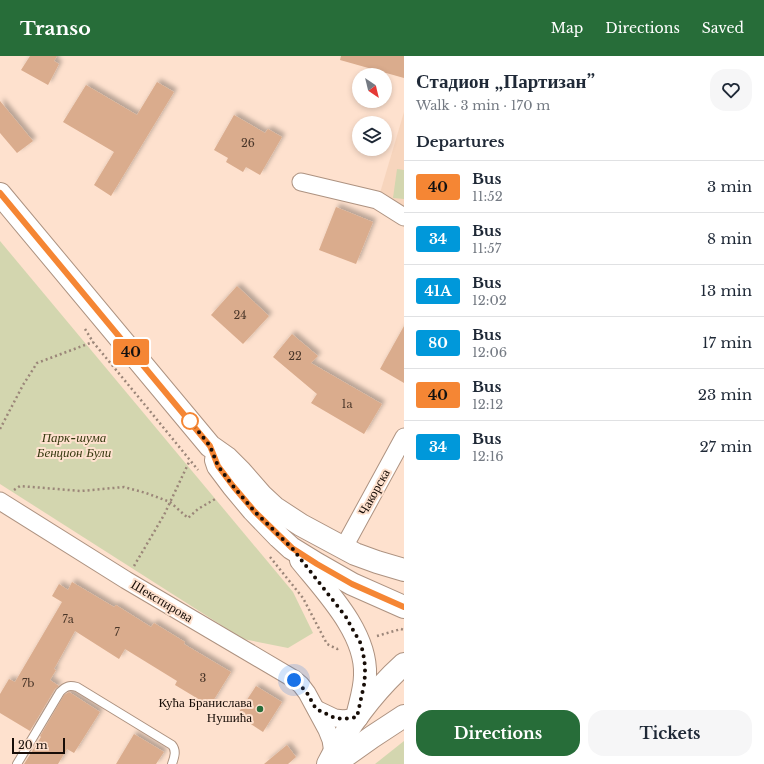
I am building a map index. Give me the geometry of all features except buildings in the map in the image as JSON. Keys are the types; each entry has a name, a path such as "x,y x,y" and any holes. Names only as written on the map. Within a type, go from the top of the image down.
{"main road":[{"path":"0,194 210,446 227,458 261,495 276,508 301,525 364,557 404,570"},
{"path":"210,446 218,466 233,486 255,512 292,548 346,617 360,642 363,652 365,675 357,717"},
{"path":"292,548 352,584 404,607"},
{"path":"336,761 357,717 388,680 404,664"},
{"path":"336,761 404,716"}],"street":[{"path":"302,182 377,200 404,217"},
{"name":"Чакорска","path":"344,547 404,437"},
{"name":"Шекспирова","path":"1,502 126,580 294,680 307,693 327,730 336,761"},
{"path":"316,709 335,718 344,719 357,717"}],"lane":[{"path":"18,764 60,692 65,687 70,685 76,686 172,745 175,752 172,764"}],"path":[{"path":"0,429 23,385 37,363 93,342"},
{"path":"126,580 164,514 190,460"},
{"path":"1,502 20,486 82,491 124,487 170,502 188,518 198,509 220,497"}],"shaded area":[{"path":"404,112 404,208 380,193"}],"green space":[{"path":"397,169 404,170 404,199 393,198"},
{"name":"Парк-шума Бенцион Були","path":"0,241 293,592 313,633 288,648 243,639 0,484"},
{"path":"404,741 404,764 375,764"}],"bus line":[{"name":"40","path":"0,193 210,446 218,466 233,486 279,537 292,548 352,584 404,607"}],"place":[{"name":"Кућа Бранислава Нушића","path":"260,709"}],"route":[{"path":"190,421 210,446 218,466 233,486 255,512 292,548 346,617 360,642 363,652 365,675 357,717 344,719 335,718 316,709 307,693 294,680"}]}
